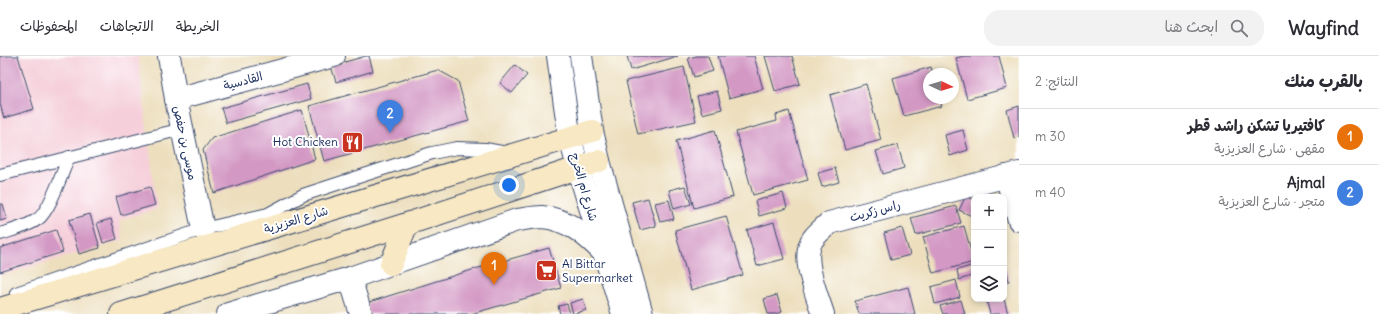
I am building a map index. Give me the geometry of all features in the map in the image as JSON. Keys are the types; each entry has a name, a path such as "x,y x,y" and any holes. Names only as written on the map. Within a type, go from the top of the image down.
{"main road":[{"name":"شارع العزيزية","path":"0,309 514,154 592,132"},
{"path":"121,314 407,224 599,161"},
{"path":"390,264 407,224"}],"street":[{"name":"موسى بن حفص","path":"169,56 176,99 203,229"},
{"name":"القادسية","path":"176,99 334,56"},
{"name":"شارع ام الخرج","path":"558,56 570,138 603,252 623,314"},
{"name":"شارع ام الخرج","path":"581,56 592,132 642,314"},
{"path":"1013,175 1019,220"},
{"name":"راس زكريت","path":"823,314 808,261 808,249 812,239 829,223 1013,175"},
{"path":"228,314 350,278 517,220 542,217 564,221 584,234 603,252"},
{"path":"350,278 361,314"}],"lane":[{"path":"0,175 182,129"},
{"path":"0,303 17,292 203,229 268,214 303,195 432,153 457,148 485,149 514,154"},
{"path":"0,234 22,228 39,218 46,210 69,157"}],"shaded area":[{"path":"0,56 138,56 157,209 119,220 123,240 0,276"}],"building":[{"path":"0,56 18,56 34,109 4,118 0,104"},
{"path":"369,56 373,71 336,82 331,66"},
{"path":"627,56 678,56 631,70"},
{"path":"708,56 713,71 694,77 688,58"},
{"path":"718,56 754,56 763,89 729,98"},
{"path":"765,56 792,56 800,84 775,91"},
{"path":"964,56 999,56 1007,88 967,99 956,58"},
{"path":"515,65 527,75 512,93 500,83"},
{"path":"684,67 696,121 638,134 626,81"},
{"path":"923,69 923,104 941,104 942,106 904,116 893,78"},
{"path":"438,70 458,81 469,121 324,161 309,106"},
{"path":"307,84 311,99 226,123 221,108"},
{"path":"866,84 881,140 845,150 830,95"},
{"path":"717,91 722,109 702,114 697,96"},
{"path":"1019,106 1019,137 1014,138 1007,110"},
{"path":"302,110 315,159 214,193 203,150 212,138"},
{"path":"789,111 808,180 753,195 736,132 777,121 776,115"},
{"path":"715,130 733,197 694,208 676,141"},
{"path":"963,130 968,150 950,156 945,135"},
{"path":"898,145 904,168 883,174 876,151"},
{"path":"835,168 839,182 822,187 818,173"},
{"path":"685,186 691,204 674,209 669,190"},
{"path":"150,187 155,205 121,215 116,197"},
{"path":"783,193 787,208 759,216 755,201"},
{"path":"966,196 971,198 971,216 959,210"},
{"path":"648,198 656,226 640,230 632,202"},
{"path":"669,200 674,219 660,222 655,203"},
{"path":"0,204 3,204 7,219 0,221"},
{"path":"956,206 961,223 916,235 911,218"},
{"path":"90,214 100,248 79,254 69,220"},
{"path":"726,216 743,275 691,290 675,230"},
{"path":"111,219 117,239 103,243 97,223"},
{"path":"774,222 784,259 757,266 747,230"},
{"path":"964,226 971,251 971,263 933,273 923,237"},
{"path":"902,228 910,255 891,260 884,233"},
{"path":"56,230 63,252 0,272 0,248"},
{"path":"549,248 561,288 471,314 369,314 366,303"},
{"path":"971,266 971,276 959,280 957,270"},
{"path":"956,280 960,297 935,304 931,287"},
{"path":"908,287 915,314 859,314 855,301"},
{"path":"777,295 782,312 768,314 764,299"},
{"path":"583,299 586,310 573,314 570,303"},
{"path":"961,300 965,314 943,314 940,306"},
{"path":"987,302 1005,302 1008,314 990,314"},
{"path":"567,304 570,314 560,314 558,306"}],"place":[{"name":"Ajmal","path":"390,133"},
{"name":"Hot Chicken","path":"353,142"},
{"name":"Al Bittar Supermarket","path":"547,271"},
{"name":"كافتيريا تشكن راشد قطر","path":"494,285"}]}
